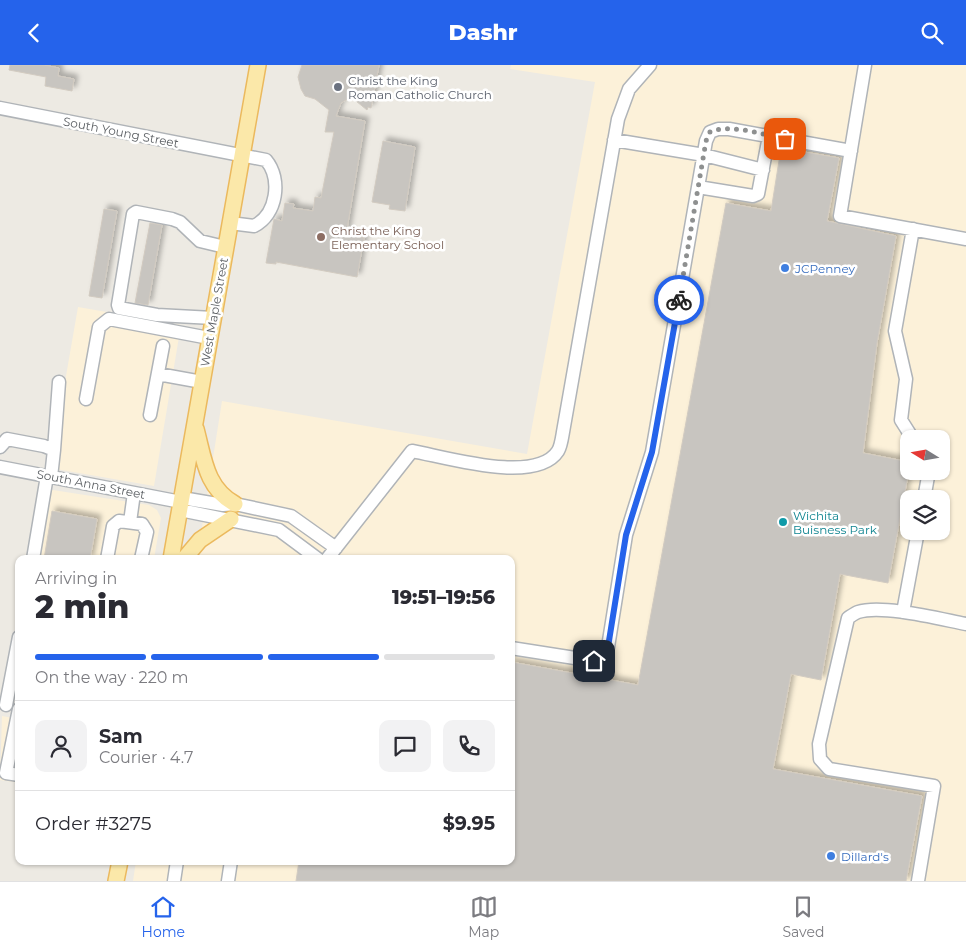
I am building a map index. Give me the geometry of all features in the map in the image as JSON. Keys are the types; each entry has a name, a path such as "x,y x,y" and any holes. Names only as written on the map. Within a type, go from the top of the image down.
{"main road":[{"name":"West Maple Street","path":"172,555 258,65"},
{"path":"194,424 209,479 219,493 235,504"},
{"path":"187,555 200,540 231,519"},
{"path":"116,881 119,865"}],"street":[{"path":"330,555 412,451 509,469 533,468 546,462 557,452 563,432 618,119 629,89 650,65"},
{"path":"865,65 840,216 966,239"},
{"name":"South Young Street","path":"0,108 266,160 273,168 276,184 272,209 268,217 254,226 230,223"},
{"path":"515,649 594,661 602,658 608,647 626,535 652,452 698,187 710,132 718,129 851,151"},
{"path":"698,187 753,196 758,194 769,136"},
{"path":"614,140 704,155 763,170"},
{"path":"213,318 157,315 119,308 133,214 136,212 172,219 180,222 200,241 226,247"},
{"path":"907,430 901,420 906,379 895,331 913,229"},
{"path":"86,399 99,327 109,319 209,338"},
{"path":"150,415 163,346"},
{"path":"158,374 202,382"},
{"path":"34,555 54,450 60,382"},
{"path":"0,447 7,439 44,446 54,450"},
{"name":"South Anna Street","path":"0,467 181,503"},
{"path":"130,522 134,493"},
{"path":"181,503 235,504 291,516 336,548"},
{"path":"181,503 231,519 279,530 313,555"},
{"path":"108,555 113,526 119,521 142,524 147,532 142,555"},
{"path":"903,612 916,540"},
{"path":"918,881 934,786 829,769 820,759 818,743 848,618 858,612 903,612 966,624"},
{"path":"15,672 6,773 15,774"},
{"path":"174,881 176,865"},
{"path":"228,881 231,865"}],"shaded area":[{"path":"511,65 966,65 966,881 133,881 135,865 515,865 515,555 198,555 222,401 527,454 595,82 510,69"},
{"path":"78,307 181,325 154,486 50,468"},
{"path":"40,488 149,505 157,510 161,518 155,555 29,555"},
{"path":"2,716 15,718 15,782 0,780"}],"building":[{"path":"10,65 44,65 59,68 58,76 74,79 72,91 45,86 46,77 9,70"},
{"path":"302,65 379,65 371,108 368,107 367,110 351,97 341,103 336,116 365,121 346,235 364,238 357,277 276,262 276,264 266,263 274,219 282,221 285,203 294,204 293,208 313,211 315,197 321,198 334,132 325,132 329,110 315,99 305,96 301,89 298,77"},
{"path":"383,141 415,147 405,211 389,209 390,205 372,202"},
{"name":"Wichita Buisness Park","path":"781,148 839,158 827,221 896,236 877,343 863,453 900,460 900,480 907,480 905,490 900,490 900,518 888,583 840,574 821,680 791,674 773,769 922,796 906,881 296,881 298,865 515,865 515,663 638,685 726,203 771,211"},
{"path":"104,209 117,211 102,298 89,296"},
{"path":"150,223 162,225 148,305 135,303"},
{"path":"52,511 97,519 91,555 45,555"}],"way so far":[{"path":"679,300 706,141 710,132 718,129 729,129 785,139"}],"place":[{"name":"Christ the King Roman Catholic Church","path":"338,87"},
{"name":"Christ the King Elementary School","path":"321,237"},
{"name":"JCPenney","path":"785,268"},
{"name":"Wichita Buisness Park","path":"783,522"},
{"name":"Dillard's","path":"831,856"}],"route":[{"path":"594,661 602,658 608,647 626,535 652,452 679,300"}]}
